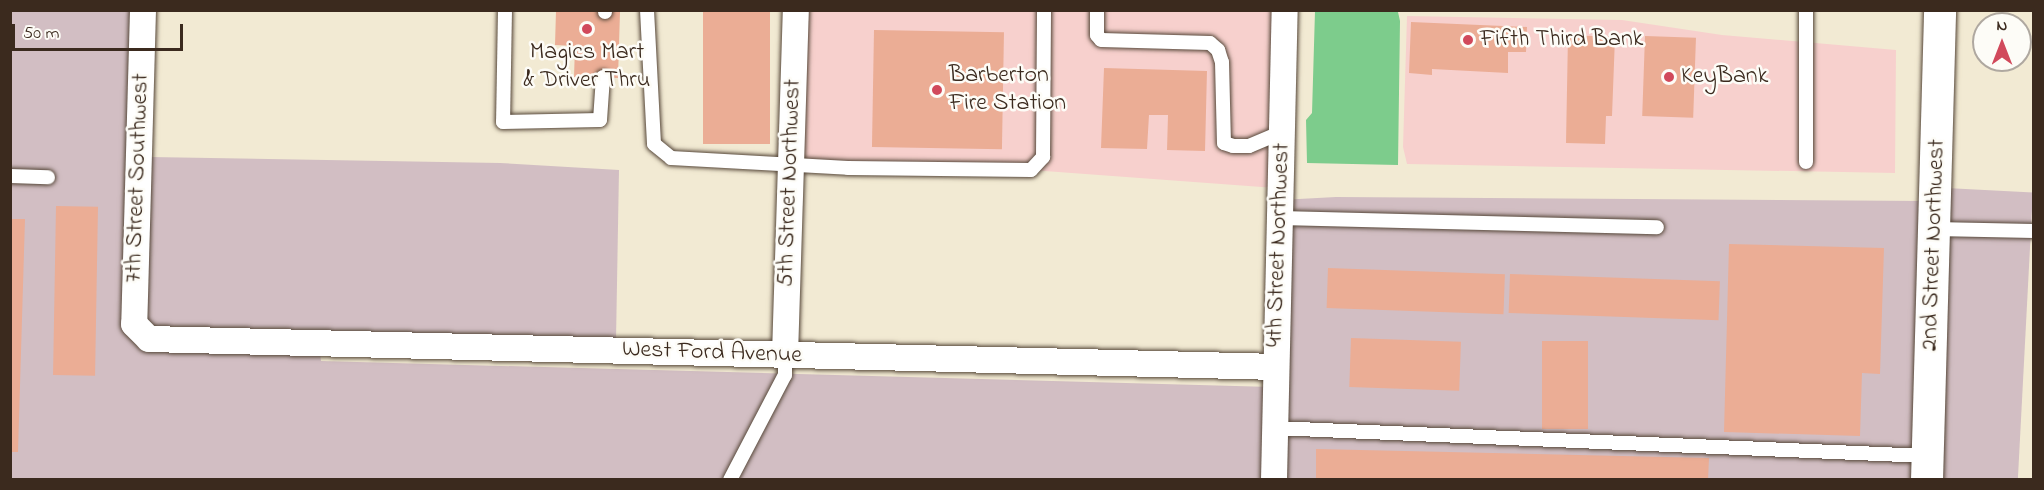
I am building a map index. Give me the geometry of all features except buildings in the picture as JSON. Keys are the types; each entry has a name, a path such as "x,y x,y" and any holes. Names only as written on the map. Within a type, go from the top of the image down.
{"street":[{"name":"7th Street Southwest","path":"143,10 134,324 150,339"},
{"name":"5th Street Northwest","path":"785,355 796,10"},
{"name":"4th Street Northwest","path":"1274,480 1285,10"},
{"name":"2nd Street Northwest","path":"1927,468 1940,10"},
{"name":"West Ford Avenue","path":"150,339 1275,367"}],"lane":[{"path":"506,10 503,122 600,120 603,77"},
{"path":"647,10 654,144 671,158 848,168 1031,170 1043,157 1044,10"},
{"path":"1097,10 1097,34 1101,40 1210,43 1218,50 1222,62 1224,142 1233,146 1249,146 1282,132"},
{"path":"1806,10 1806,162"},
{"path":"10,176 48,177"},
{"path":"1280,218 1657,227"},
{"path":"1934,229 2034,231"},
{"path":"730,480 785,375 785,355"},
{"path":"1275,428 1927,468"}],"shaded area":[{"path":"10,11 143,11 142,333 319,343 321,361 1275,387 1280,200 1336,197 1923,201 1927,479 11,479"},
{"path":"795,11 1285,11 1274,188 1031,170 791,164"},
{"path":"1407,16 1622,20 1722,35 1896,50 1895,173 1407,164 1403,147"},
{"path":"150,157 500,163 619,170 616,340 150,326 145,310"},
{"path":"1946,188 2033,193 2018,480 1931,480"}],"green space":[{"path":"1315,11 1398,12 1400,21 1398,165 1307,163 1306,120 1312,113"}],"place":[{"name":"Magics Mart & Driver Thru","path":"587,29"},
{"name":"Fifth Third Bank","path":"1468,40"},
{"name":"KeyBank","path":"1669,77"},
{"name":"Barberton Fire Station","path":"937,90"}]}
